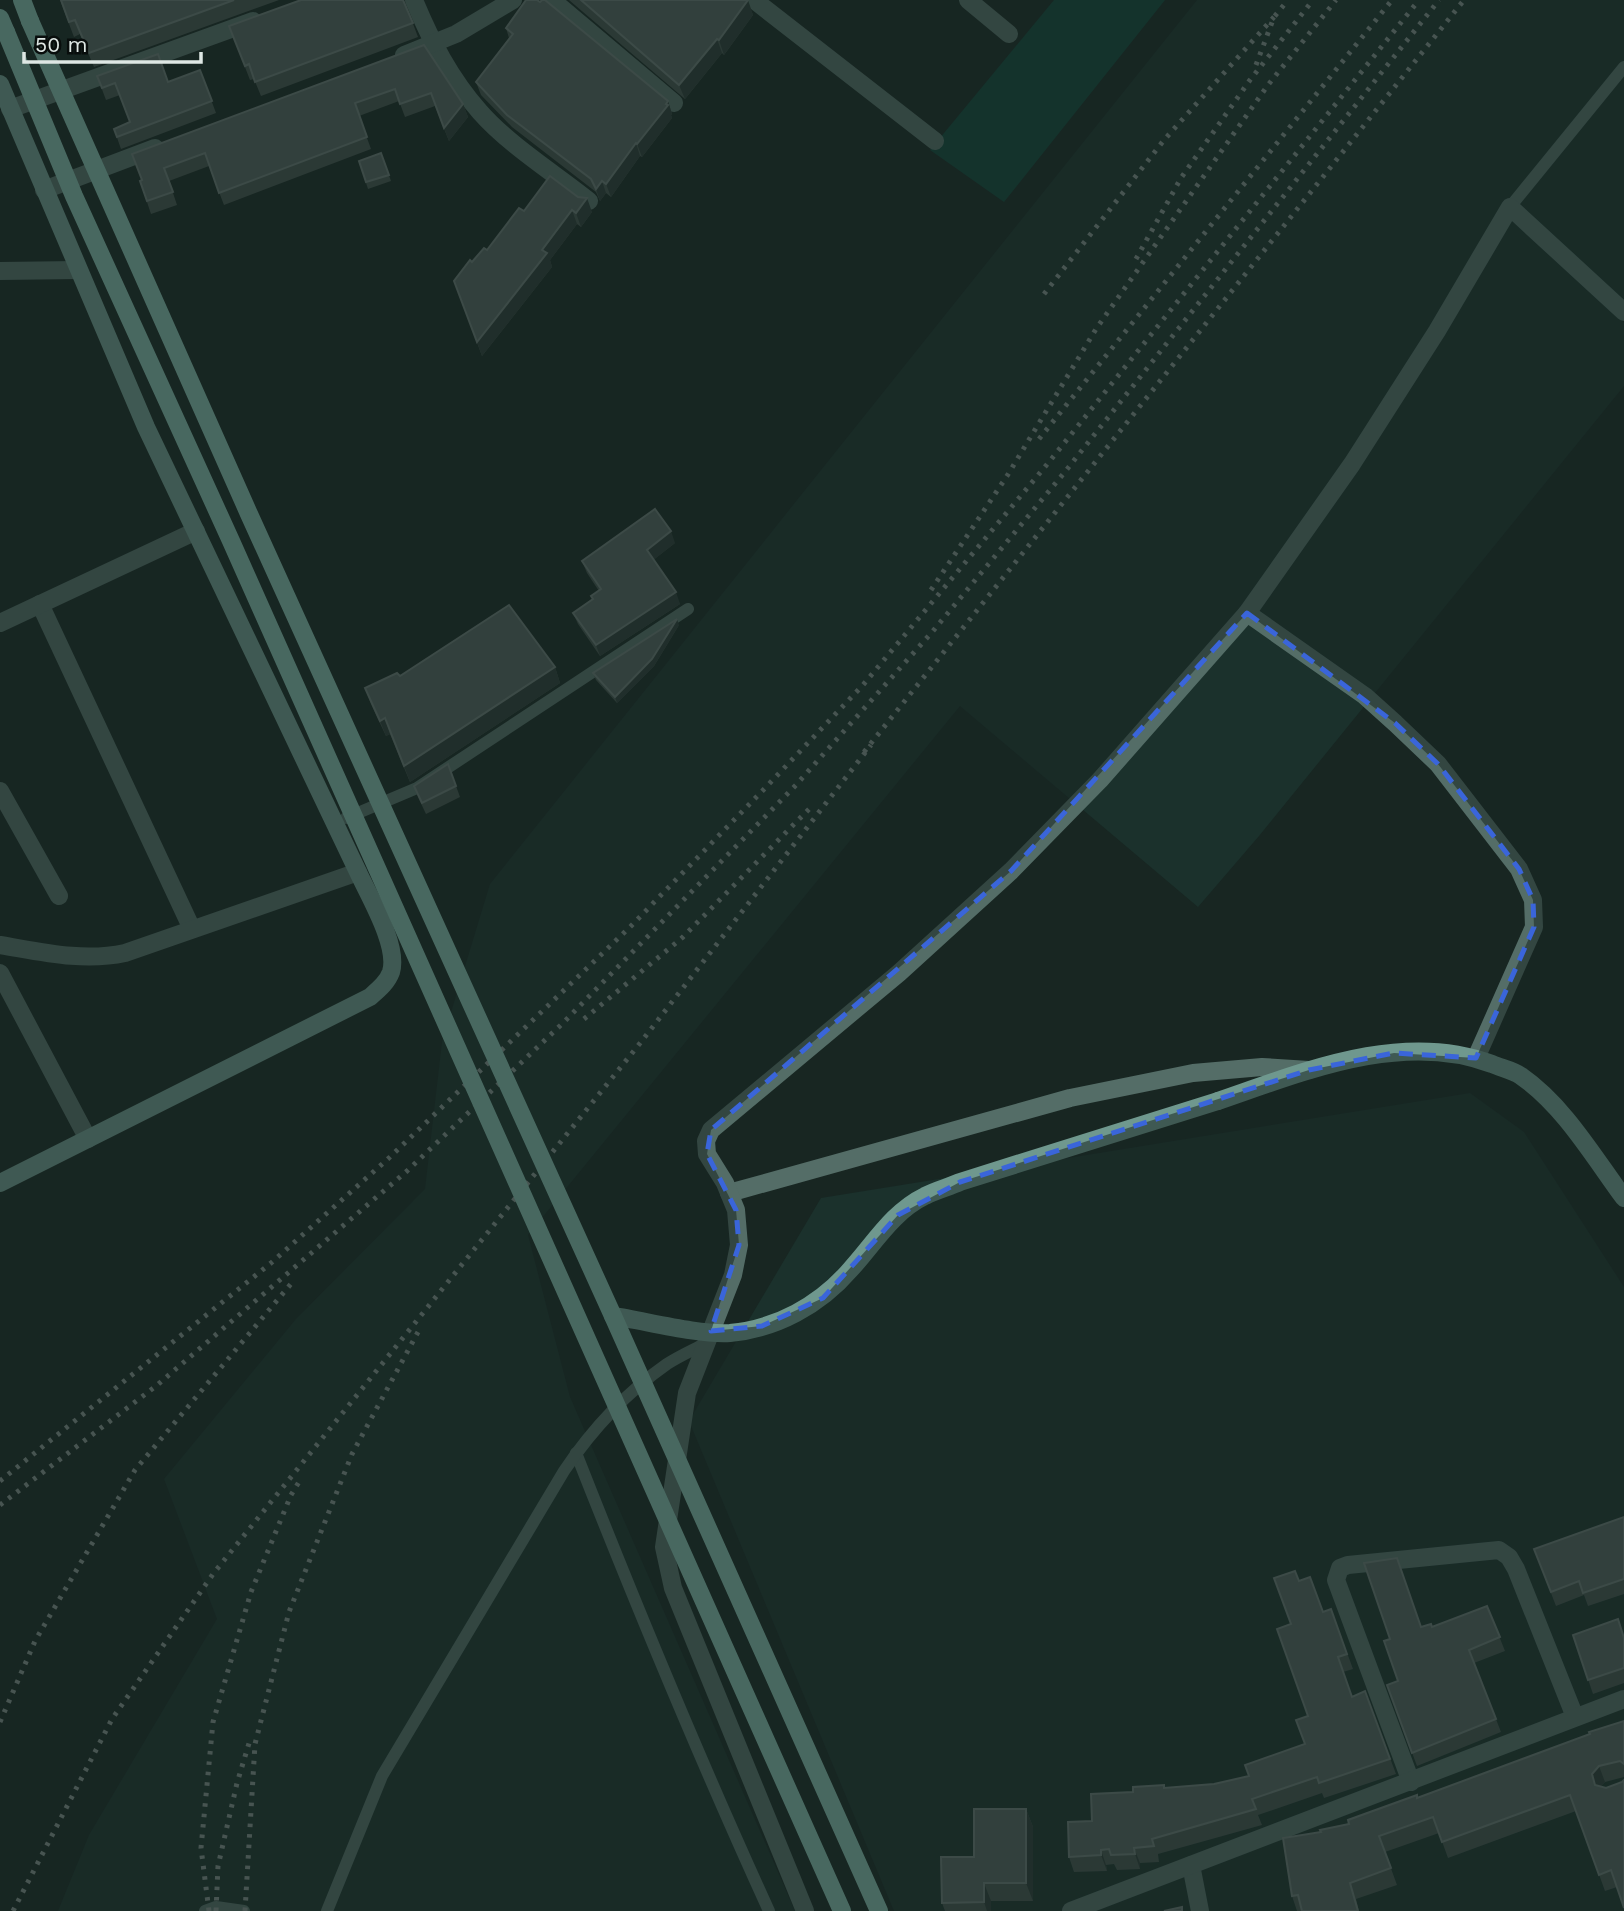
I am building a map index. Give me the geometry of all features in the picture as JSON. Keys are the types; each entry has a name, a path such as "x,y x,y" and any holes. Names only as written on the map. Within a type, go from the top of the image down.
{"main road":[{"path":"22,0 249,514 613,1316 878,1911"},
{"path":"3,25 74,196 231,541 842,1911"}],"street":[{"path":"414,0 432,44 463,91 495,128 589,201"},
{"path":"393,59 486,18 513,0"},
{"path":"552,0 674,103"},
{"path":"754,0 935,141"},
{"path":"968,0 1009,34"},
{"path":"10,108 273,14"},
{"path":"0,84 146,427 358,872 386,933 393,957 391,972 383,986 370,997 0,1183"},
{"path":"44,190 174,141"},
{"path":"805,1911 673,1588 664,1547 687,1393 733,1275 738,1245 736,1210 707,1154 706,1141 711,1130 899,973 1012,871 1100,780 1247,613 1352,464 1437,331 1510,207 1624,312"},
{"path":"0,271 78,270"},
{"path":"0,624 196,531"},
{"path":"40,604 192,929"},
{"path":"1247,613 1365,696 1412,739 1438,764 1519,869 1533,900 1534,927 1476,1058"},
{"path":"0,791 59,895"},
{"path":"0,945 71,956 105,957 125,953 358,872"},
{"path":"0,973 88,1139"},
{"path":"613,1316 729,1333 762,1326 794,1314 822,1298 850,1271 876,1237 898,1215 924,1196 960,1182 1309,1070 1394,1053 1426,1052 1476,1058 1519,1074 1552,1103 1624,1198"},
{"path":"729,1193 1070,1098 1193,1073 1262,1067 1309,1070"},
{"path":"1411,1782 1336,1580 1340,1568 1499,1550 1509,1557 1516,1569 1575,1717"},
{"path":"1071,1911 1624,1699"},
{"path":"1191,1865 1200,1911"}],"lane":[{"path":"1510,207 1624,66"},
{"path":"335,823 417,788 688,609"},
{"path":"327,1911 382,1776 576,1453 628,1395 668,1363 706,1343"},
{"path":"576,1453 653,1647 769,1911"},
{"path":"205,1911 216,1907 244,1911"}],"highlighted area":[{"path":"1247,613 1395,723 1438,764 1519,869 1533,900 1534,927 1476,1058 1394,1053 1309,1070 960,1182 898,1215 823,1298 762,1326 711,1331 739,1245 736,1210 707,1154 711,1130 1011,871"}],"shaded area":[{"path":"1197,0 1624,0 1624,316 1621,320 1624,323 1624,386 1259,836 1198,907 960,706 528,1235 570,1397 795,1911 58,1911 89,1835 217,1619 164,1479 296,1319 425,1189 442,1042 490,884"},
{"path":"1470,1093 1524,1132 1624,1287 1624,1911 894,1911 689,1421 821,1198"}],"green space":[{"path":"1054,0 1165,0 1004,202 930,150"}],"building":[{"path":"61,0 234,0 89,53 75,20 69,22"},
{"path":"301,0 403,0 413,23 255,82 249,64 245,66 229,26"},
{"path":"526,0 545,0 668,101 668,105 606,184 602,181 596,189 591,179 507,115 476,82 513,34 506,28"},
{"path":"581,0 748,0 719,40 717,39 679,85"},
{"path":"424,45 463,104 444,128 431,93 400,104 395,89 355,103 367,137 219,193 205,153 164,168 173,192 147,201 132,154"},
{"path":"158,54 168,82 200,70 212,101 117,137 114,129 130,122 115,83 102,88 97,76"},
{"path":"381,153 389,175 366,182 359,161"},
{"path":"550,176 578,197 587,198 576,213 572,210 542,250 547,253 477,342 454,281 470,260 472,262 484,248 487,250 519,208 524,211"},
{"path":"655,509 671,531 647,550 676,592 596,645 573,613 593,599 591,596 601,589 582,561"},
{"path":"509,605 555,667 404,766 385,718 380,721 365,688 397,673 400,676"},
{"path":"677,619 652,659 615,697 593,673"},
{"path":"448,764 456,786 422,803 414,786"},
{"path":"1624,1517 1624,1579 1583,1593 1579,1581 1551,1592 1534,1549"},
{"path":"1397,1558 1421,1627 1431,1624 1432,1627 1487,1606 1500,1637 1469,1650 1496,1719 1412,1753 1387,1685 1398,1681 1384,1641 1390,1639 1364,1563"},
{"path":"1295,1571 1299,1581 1310,1577 1323,1612 1331,1609 1347,1654 1338,1657 1352,1697 1365,1691 1390,1759 1319,1783 1317,1777 1252,1799 1256,1809 1152,1839 1154,1846 1134,1848 1135,1854 1111,1855 1109,1849 1101,1850 1101,1855 1069,1857 1068,1822 1092,1821 1091,1794 1133,1792 1133,1787 1164,1785 1164,1788 1214,1784 1249,1776 1245,1765 1305,1744 1296,1720 1308,1716 1277,1629 1291,1624 1274,1578"},
{"path":"1618,1619 1624,1638 1624,1668 1588,1680 1573,1635"},
{"path":"1624,1721 1624,1764 1620,1761 1599,1766 1592,1774 1595,1785 1606,1788 1624,1780 1624,1908 1611,1870 1599,1875 1570,1795 1442,1842 1433,1817 1379,1836 1391,1868 1350,1883 1358,1911 1302,1911 1298,1895 1292,1896 1283,1838 1349,1824 1348,1820 1417,1795 1417,1798"},
{"path":"974,1809 1026,1809 1026,1883 984,1883 984,1902 942,1903 941,1857 974,1857"},
{"path":"1182,1907 1182,1911 1164,1911"}],"railway":[{"path":"1256,65 1274,17 1288,0"},
{"path":"1136,259 1181,178 1250,80 1313,0"},
{"path":"931,590 1007,476 1096,329 1268,85 1336,0"},
{"path":"1039,439 1392,0"},
{"path":"0,1481 271,1263 390,1157 631,926 768,785 863,685 1049,462 1419,0"},
{"path":"0,1505 156,1386 407,1171 564,1022 796,785 933,631 1064,473 1439,0"},
{"path":"864,752 1464,0"},
{"path":"1044,294 1164,140 1274,17"},
{"path":"13,1911 112,1719 213,1574 641,1042 871,745"},
{"path":"584,1019 683,937 813,805"},
{"path":"0,1722 35,1641 135,1470 295,1279"},
{"path":"245,1911 255,1744 289,1612 352,1454 418,1332"},
{"path":"209,1911 201,1848 213,1722 251,1592 291,1495 302,1477"},
{"path":"216,1911 218,1866 250,1740"}]}
